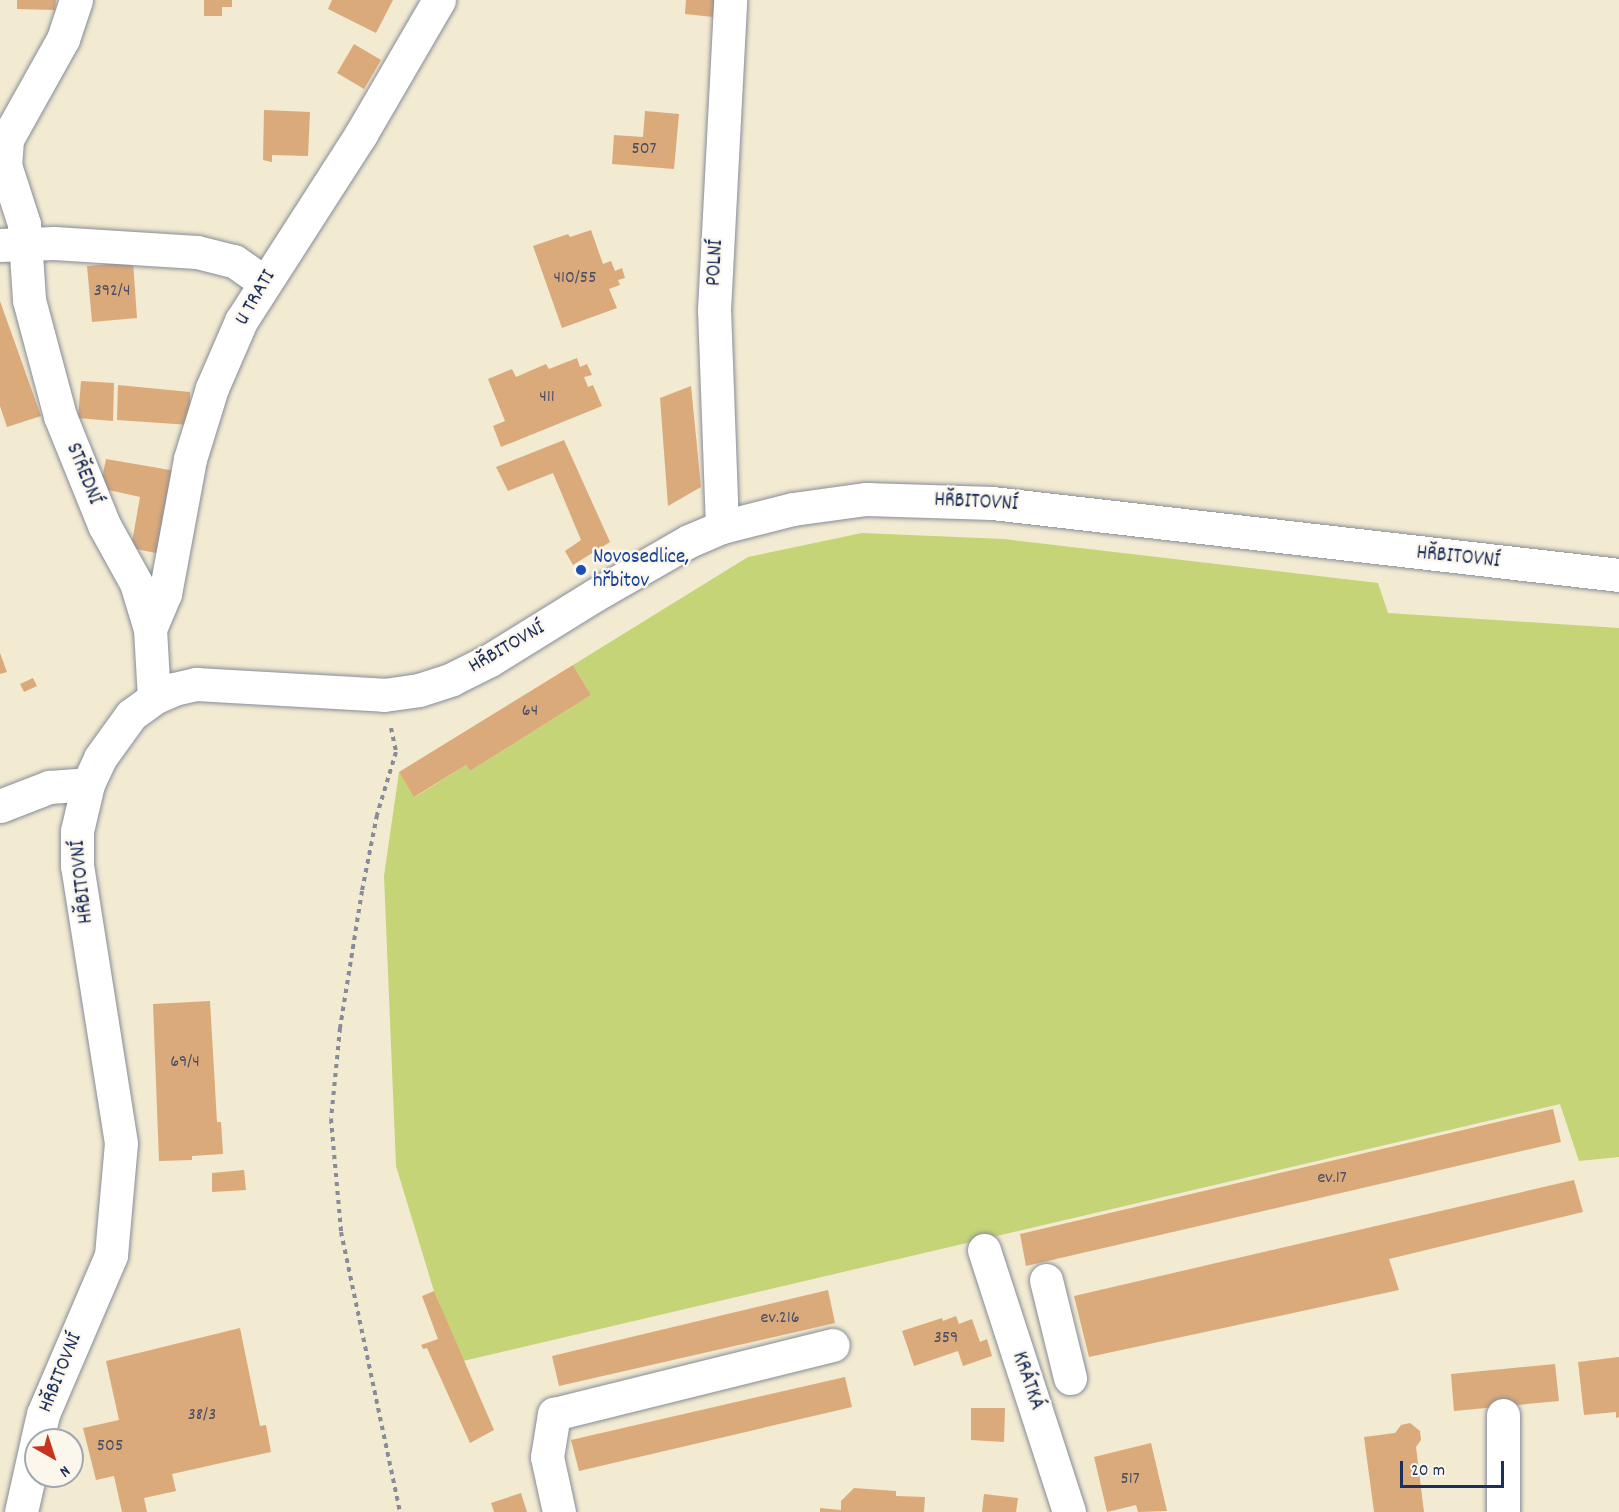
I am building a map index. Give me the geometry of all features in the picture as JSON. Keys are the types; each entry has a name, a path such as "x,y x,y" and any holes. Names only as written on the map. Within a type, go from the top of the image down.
{"street":[{"name":"STŘEDNÍ","path":"76,0 63,39 16,120 4,151 9,183 24,224 13,245 60,416 104,525 136,584 150,629 154,698"},
{"name":"U TRATI","path":"150,629 165,594 190,459 212,388 241,321 361,134 439,0"},
{"name":"POLNÍ","path":"722,527 714,310 730,0"},
{"path":"13,245 54,243 197,252 234,261 264,282"},
{"name":"HŘBITOVNÍ","path":"40,1428 43,1414 111,1255 121,1143 77,866 77,831 88,784 100,758 131,715 154,698 174,689 196,684 384,695 420,690 462,674 490,660 605,589 689,542 722,527 793,509 866,499 992,502 1257,535 1619,575"},
{"path":"0,806 49,787 88,784"},
{"name":"KRÁTKÁ","path":"984,1250 1069,1512"},
{"path":"1046,1280 1070,1378"},
{"path":"559,1512 547,1457 554,1414 833,1345"},
{"path":"1503,1415 1503,1512"},
{"path":"21,1512 26,1488"}],"path":[{"path":"384,695 396,752 377,815 362,891 340,1028 331,1119 341,1232 400,1512"}],"green space":[{"path":"862,533 1004,539 1378,583 1388,613 1619,628 1619,1157 1579,1161 1560,1104 463,1361 434,1291 396,1166 384,876 399,772 415,797 466,765 470,771 591,695 573,665 748,557"}],"building":[{"path":"17,0 56,0 55,10 17,9"},
{"path":"204,0 232,0 232,7 222,7 222,16 204,16"},
{"path":"332,0 393,0 376,33 328,9"},
{"path":"686,0 715,0 713,17 685,14"},
{"path":"354,44 381,60 364,89 337,73"},
{"path":"264,110 310,112 308,156 272,155 272,162 263,160"},
{"path":"645,111 679,114 674,169 612,164 614,135 643,137"},
{"path":"591,230 603,264 611,261 615,271 622,268 625,278 618,280 620,285 609,289 617,308 562,328 533,246 568,234 570,237"},
{"path":"133,262 137,318 92,322 87,266"},
{"path":"0,301 41,416 7,427 0,406"},
{"path":"577,358 580,367 587,364 592,375 584,377 588,387 593,385 602,406 501,447 493,426 505,421 488,379 512,369 516,377 546,364 549,369"},
{"path":"81,381 114,383 113,421 78,418"},
{"path":"118,385 190,392 190,425 117,420"},
{"path":"691,386 701,487 668,506 660,398"},
{"path":"564,440 610,542 573,565 565,551 581,540 553,473 508,491 496,467"},
{"path":"106,459 176,471 161,554 131,548 140,497 100,488"},
{"path":"0,653 7,672 0,674"},
{"path":"573,665 591,695 470,771 466,765 414,797 399,772"},
{"path":"33,678 37,686 24,692 20,684"},
{"path":"210,1001 217,1122 221,1122 223,1154 192,1156 192,1160 159,1161 153,1004"},
{"path":"1553,1109 1561,1142 1026,1266 1020,1234"},
{"path":"244,1170 246,1190 212,1192 212,1173"},
{"path":"1574,1180 1583,1212 1389,1259 1399,1290 1089,1357 1074,1296"},
{"path":"828,1290 835,1323 559,1386 552,1356"},
{"path":"434,1291 494,1430 470,1443 427,1348 423,1349 421,1345 438,1339 422,1296"},
{"path":"956,1316 959,1324 972,1319 980,1342 987,1339 992,1356 963,1366 958,1351 914,1366 902,1331 942,1318 943,1321"},
{"path":"240,1328 260,1426 266,1425 271,1452 172,1474 176,1491 144,1498 147,1512 122,1512 114,1476 96,1480 83,1428 119,1420 106,1361"},
{"path":"1619,1357 1619,1417 1616,1418 1616,1412 1584,1415 1578,1362"},
{"path":"1555,1364 1559,1401 1454,1411 1451,1374"},
{"path":"845,1377 852,1407 579,1471 571,1440"},
{"path":"971,1408 1005,1408 1004,1442 971,1440"},
{"path":"1410,1423 1420,1431 1421,1440 1416,1447 1424,1512 1374,1512 1364,1437 1395,1433 1401,1425"},
{"path":"1151,1443 1167,1511 1138,1512 1136,1505 1107,1512 1094,1457"},
{"path":"854,1488 896,1491 896,1496 925,1497 924,1512 820,1512 820,1508 841,1510 841,1501"},
{"path":"521,1493 527,1512 494,1512 491,1503"},
{"path":"984,1494 1018,1498 1016,1512 982,1512"}],"place":[{"name":"Novosedlice, hřbitov","path":"581,570"}]}
